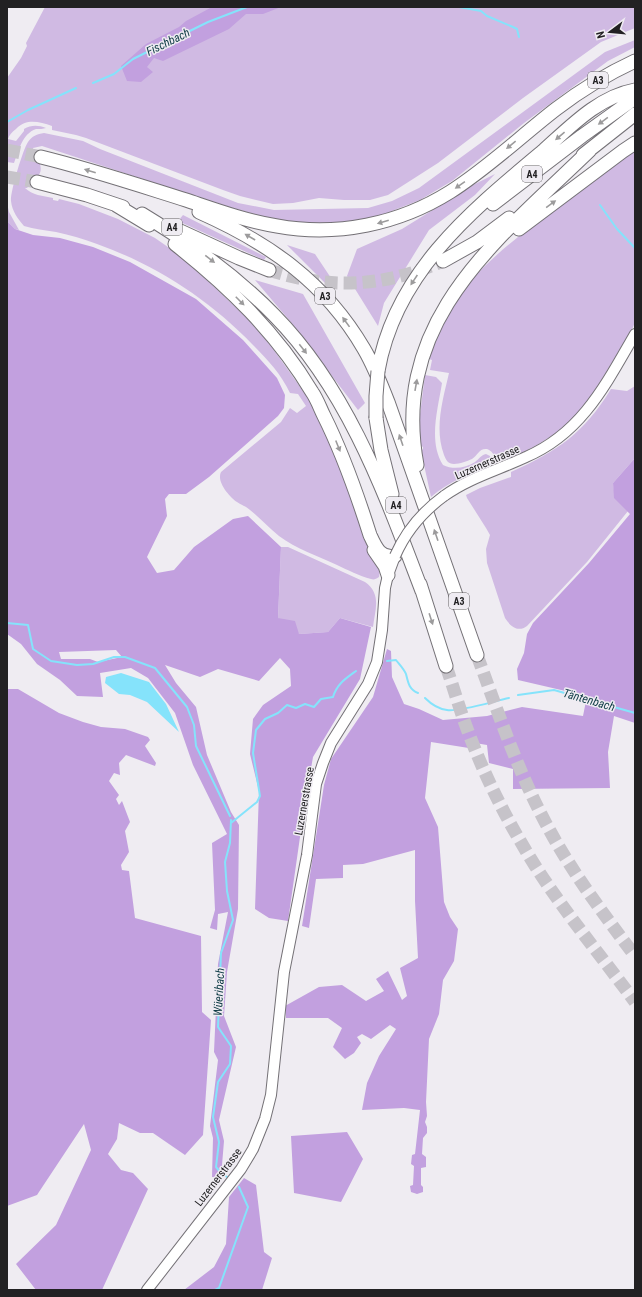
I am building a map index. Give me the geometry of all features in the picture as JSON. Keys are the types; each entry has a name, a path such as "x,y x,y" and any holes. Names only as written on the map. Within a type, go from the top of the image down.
{"highway":[{"name":"A3","path":"41,157 228,214 277,226 304,230 327,230 370,225 420,208 446,194 468,180 575,95 605,76 635,61"},
{"path":"438,258 463,221 484,201 590,111 610,98 635,90"},
{"name":"A4","path":"422,591 386,472 376,418 378,372 386,336 398,308 416,277 438,258 469,223 582,136 635,98"},
{"name":"A4","path":"438,258 467,249 486,236 635,114"},
{"path":"459,285 496,249 530,220 635,143"},
{"name":"A4","path":"424,502 413,440 413,410 416,384 432,331 446,304 474,265 500,237 590,150"},
{"path":"37,182 74,191 142,214 198,251 240,284 274,315 312,361 335,396 367,453 382,487 422,591 446,666"},
{"name":"A3","path":"127,182 210,217 284,259 304,275 329,299 352,330 364,349 388,402 477,655"},
{"path":"116,205 157,230 216,278 243,303 294,364 313,393 339,447 370,535 377,549 381,554 395,556"},
{"name":"A4","path":"142,214 269,270"},
{"path":"370,535 373,549 388,575"}],"main road":[{"name":"Luzernerstrasse","path":"147,1290 241,1169 253,1149 265,1119 271,1095 284,972 307,855 316,784 331,743 368,684 377,662 380,648 385,588 395,556 404,538 414,524 430,507 444,496 471,480 545,448 561,437 581,418 592,404 635,334"}],"shaded area":[{"path":"45,7 635,7 635,28 601,42 523,98 438,163 388,195 370,200 319,198 293,203 273,204 240,196 86,138 52,130 52,126 38,122 24,123 9,136 8,139 16,141 24,129 35,126 46,128 31,131 24,139 14,163 7,162 7,78 21,58 27,46 26,43"},
{"path":"212,7 281,7 263,14 246,14 229,29 163,61 154,58 147,67 153,72 141,82 127,81 121,66 146,44 179,27 186,21"},
{"path":"635,40 635,47 608,61 524,123 452,181 420,200 379,216 344,223 295,223 272,219 222,205 42,146 33,148 36,150 41,168 39,174 33,182 25,188 38,195 53,198 53,200 58,201 59,199 79,204 118,219 155,238 178,254 208,281 248,319 271,346 313,405 346,478 369,550 380,570 379,577 375,579 367,578 354,573 300,549 286,541 248,509 234,500 222,485 220,480 221,472 281,422 290,408 297,413 306,406 298,394 290,393 278,373 259,351 219,313 161,273 140,262 87,240 24,226 16,215 12,205 11,196 26,146 33,137 44,133 83,141 238,203 274,210 368,208 392,201 419,188 605,52"},
{"path":"635,148 636,307 635,321 630,332 584,405 560,430 545,441 527,451 505,460 496,457 487,449 484,449 468,461 452,464 446,460 441,445 440,434 440,414 449,373 430,370 432,360 429,359 441,327 450,309 467,285 499,253 558,205"},
{"path":"495,174 475,195 429,230 384,303 378,326 347,276 357,249 402,229 473,185"},
{"path":"7,203 9,212 19,230 15,229 7,221"},
{"path":"183,215 266,257 264,260 178,221"},
{"path":"7,221 15,229 33,235 60,238 93,247 130,262 196,299 243,340 277,378 285,395 284,408 278,416 209,477 186,494 169,494 165,499 167,516 147,557 157,573 174,570 194,547 233,519 248,516 281,547 278,618 295,621 299,634 328,632 340,618 371,627 360,679 313,757 288,921 269,918 255,909 259,791 250,754 253,719 263,705 291,686 290,669 280,658 259,681 218,669 200,677 165,665 176,683 196,707 207,755 231,812 239,825 238,909 227,972 224,1016 236,1047 219,1120 224,1141 221,1177 212,1177 213,1138 210,1126 218,1060 214,1052 218,964 228,912 218,914 217,930 210,928 215,910 212,843 227,834 193,765 175,713 148,678 131,668 100,673 103,697 77,696 60,680 37,664 21,644 7,634","holes":["116,650 122,657 98,662 90,659 61,659 59,652"]},
{"path":"287,245 315,254 333,281 331,289"},
{"path":"255,280 303,294 365,403 358,410 289,320"},
{"path":"425,375 436,377 442,383 435,425 435,435 438,456 443,465 455,468 464,467 475,462 481,456 486,454 490,456 492,461 489,466 466,475 431,497 421,451 423,447 420,445 419,422"},
{"path":"635,386 635,458 613,483 615,498 628,511 587,562 527,626 520,629 514,628 505,618 487,563 486,549 490,535 466,495 480,488 511,477 511,472 556,448 591,418 611,389 627,391"},
{"path":"635,458 635,723 614,716 608,752 610,788 513,789 513,769 489,763 487,745 475,743 475,749 431,742 425,798 438,827 444,902 450,917 458,929 454,961 443,980 439,1014 429,1039 426,1102 427,1116 425,1122 427,1133 423,1138 422,1154 426,1157 426,1167 421,1168 421,1185 423,1187 423,1192 417,1194 411,1192 410,1186 413,1185 414,1166 411,1164 412,1155 415,1154 420,1110 404,1108 362,1110 367,1083 379,1056 396,1029 390,1025 371,1039 362,1034 357,1037 361,1043 354,1053 345,1059 333,1047 342,1028 328,1018 286,1018 285,1006 319,987 342,985 366,1001 384,991 376,979 388,971 402,1000 407,996 400,968 418,958 415,901 415,850 363,864 343,865 343,878 316,879 309,928 302,926 324,785 331,759 373,697 387,649 391,651 392,677 404,704 443,720 487,716 522,707 583,716 587,696 518,680 517,669 524,653 527,634 533,623 589,563 630,514 614,498 613,483"},
{"path":"281,547 288,547 365,582 374,592 376,597 373,627 340,618 328,632 299,634 278,618"},
{"path":"7,689 18,689 59,713 83,722 101,727 125,729 148,737 150,740 145,746 156,763 155,766 126,755 119,763 120,775 114,773 109,781 119,795 116,799 119,805 122,801 130,822 125,831 129,852 121,865 122,870 129,871 135,918 201,936 202,1012 211,1020 203,1135 185,1155 153,1133 140,1133 119,1123 117,1139 108,1154 121,1170 133,1173 148,1189 102,1290 36,1290 16,1264 56,1225 91,1150 84,1124 37,1195 7,1206"},
{"path":"347,1132 363,1159 341,1202 294,1193 291,1136"},
{"path":"244,1178 256,1185 264,1252 272,1258 262,1290 184,1290 214,1267 226,1244 229,1197"}],"water":[{"path":"121,673 149,682 166,704 179,732 147,702 130,695 119,694 105,683 106,677"}],"waterway":[{"name":"Fischbach","path":"93,83 114,74 133,59 208,22 247,7"},
{"path":"459,7 481,11 487,16 517,29 519,37"},
{"name":"Fischbach","path":"7,122 28,110 76,88"},
{"path":"600,205 617,229 635,248"},
{"name":"Wüeribach","path":"7,623 28,625 33,649 51,661 77,665 93,664 114,657 125,657 155,668 187,707 194,725 196,746 230,816"},
{"name":"Täntenbach","path":"387,661 396,660 405,672 411,688 418,693"},
{"name":"Täntenbach","path":"231,823 257,802 260,796 253,753 256,730 265,719 278,713 287,705 296,708 305,704 314,707 321,699 333,697 339,685 356,671"},
{"name":"Täntenbach","path":"518,695 554,690 635,713"},
{"name":"Täntenbach","path":"425,698 438,707 453,710 509,698"},
{"name":"Wüeribach","path":"227,1177 216,1167 219,1142 213,1117 218,1082 230,1064 231,1046 218,1027 221,953 233,920 227,891 225,862 230,843 231,820"},
{"name":"Wüeribach","path":"215,1290 219,1288 248,1207 239,1187"}],"tunnel":[{"path":"7,150 41,157"},
{"path":"7,177 37,182"},
{"path":"269,270 314,281 357,283 379,281 400,276 421,270 443,261"},
{"path":"477,655 519,767 550,831 601,910 635,956"},
{"path":"446,666 463,719 478,757 506,816 534,865 635,1002"}]}
